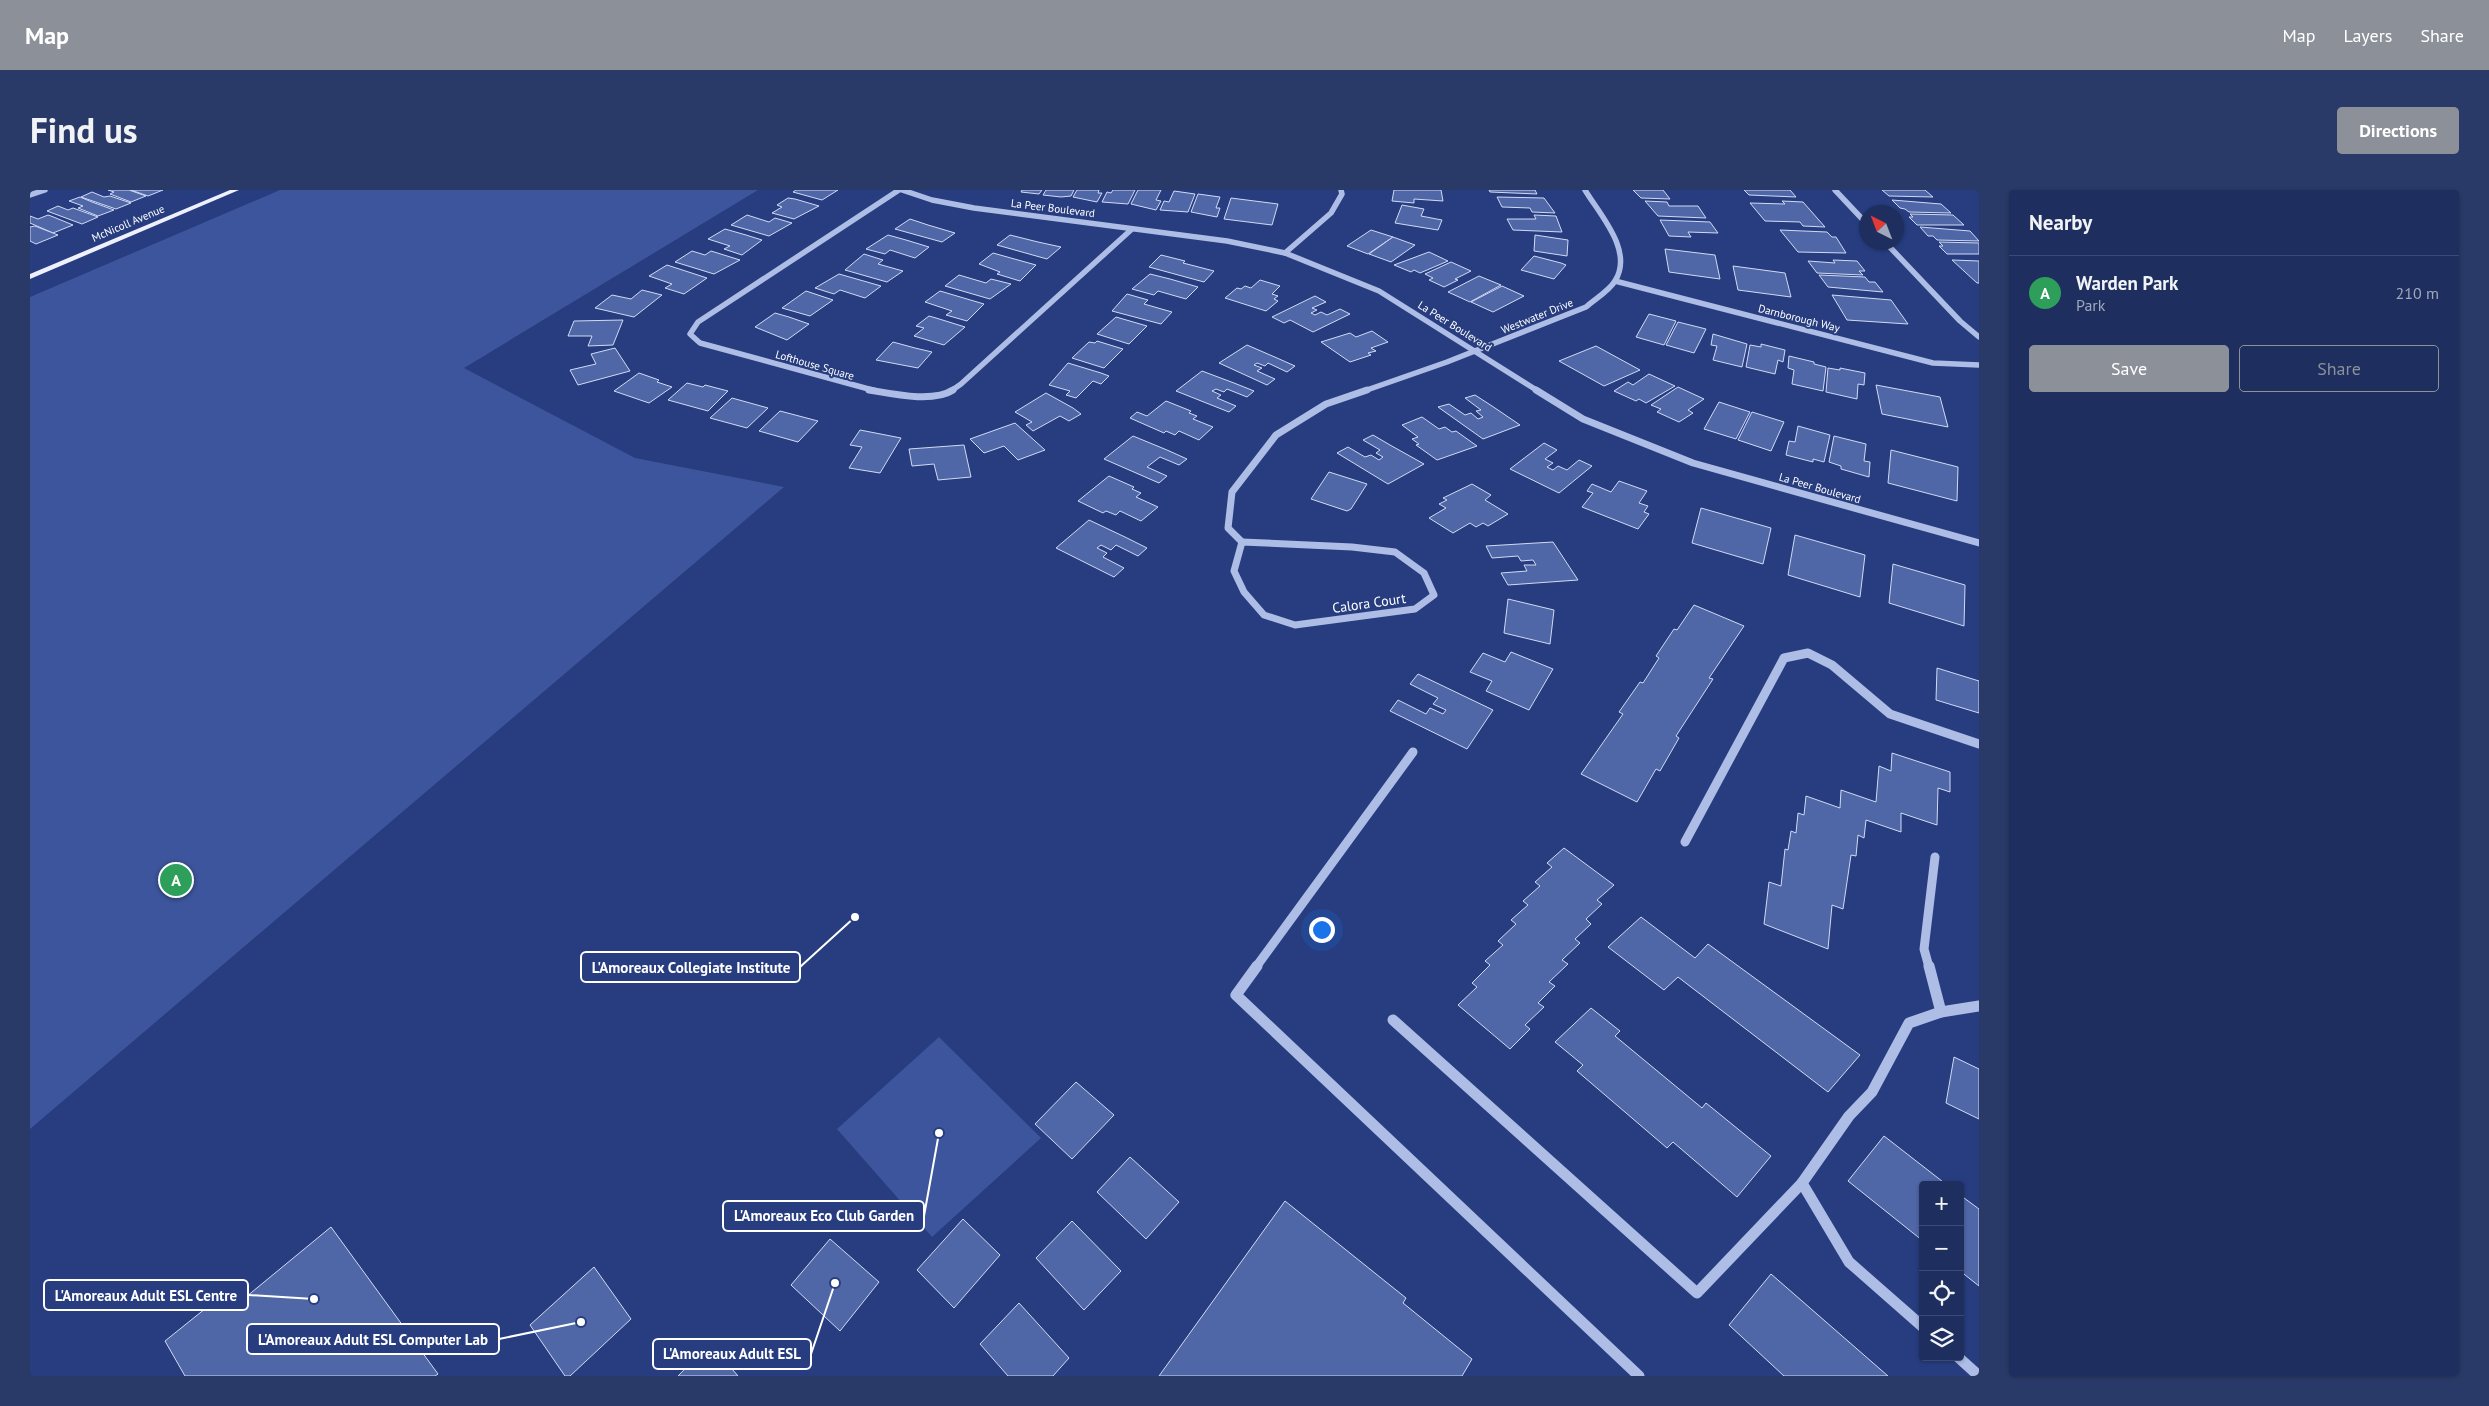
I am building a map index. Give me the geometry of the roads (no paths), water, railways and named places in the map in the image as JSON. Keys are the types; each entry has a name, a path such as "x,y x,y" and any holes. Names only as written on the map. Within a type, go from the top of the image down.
{"main road":[{"name":"McNicoll Avenue","path":"30,277 236,190"}],"street":[{"path":"30,195 44,190"},
{"name":"La Peer Boulevard","path":"900,190 932,200 974,208 1227,241 1285,253 1379,291 1583,419 1693,463 1979,543"},
{"name":"Lofthouse Square","path":"900,190 698,322 690,334 700,343 861,388 897,395 943,396 961,384 1132,229"},
{"path":"1285,253 1331,212 1342,194 1341,190"},
{"path":"1585,190 1617,242 1622,260 1615,281"},
{"path":"1835,190 1859,216"},
{"path":"1893,250 1960,321 1979,337"},
{"name":"Westwater Drive","path":"1475,351 1586,307 1615,281"},
{"name":"Darnborough Way","path":"1615,281 1933,363 1965,366 1979,364"},
{"path":"1242,542 1228,528 1232,492 1276,435 1326,404 1475,351"},
{"name":"Calora Court","path":"1242,542 1352,547 1395,552 1424,573 1434,595 1415,609 1295,625 1264,615 1244,592 1234,571 1242,542"},
{"path":"1685,842 1784,658 1808,653 1832,665 1890,714 1979,744"},
{"path":"1413,752 1236,995 1639,1376"},
{"path":"1935,857 1924,949 1940,1012"},
{"path":"1393,1020 1697,1293 1802,1183 1849,1116 1872,1092 1909,1023 1940,1012 1979,1006"},
{"path":"1802,1183 1849,1262 1919,1323"},
{"path":"1962,1361 1979,1376"}],"place":[{"name":"Warden Park","path":"176,880"},
{"name":"L'Amoreaux Collegiate Institute","path":"855,917"},
{"name":"L'Amoreaux Eco Club Garden","path":"939,1133"},
{"name":"L'Amoreaux Adult ESL","path":"835,1283"},
{"name":"L'Amoreaux Adult ESL Centre","path":"314,1299"},
{"name":"L'Amoreaux Adult ESL Computer Lab","path":"581,1322"}]}
